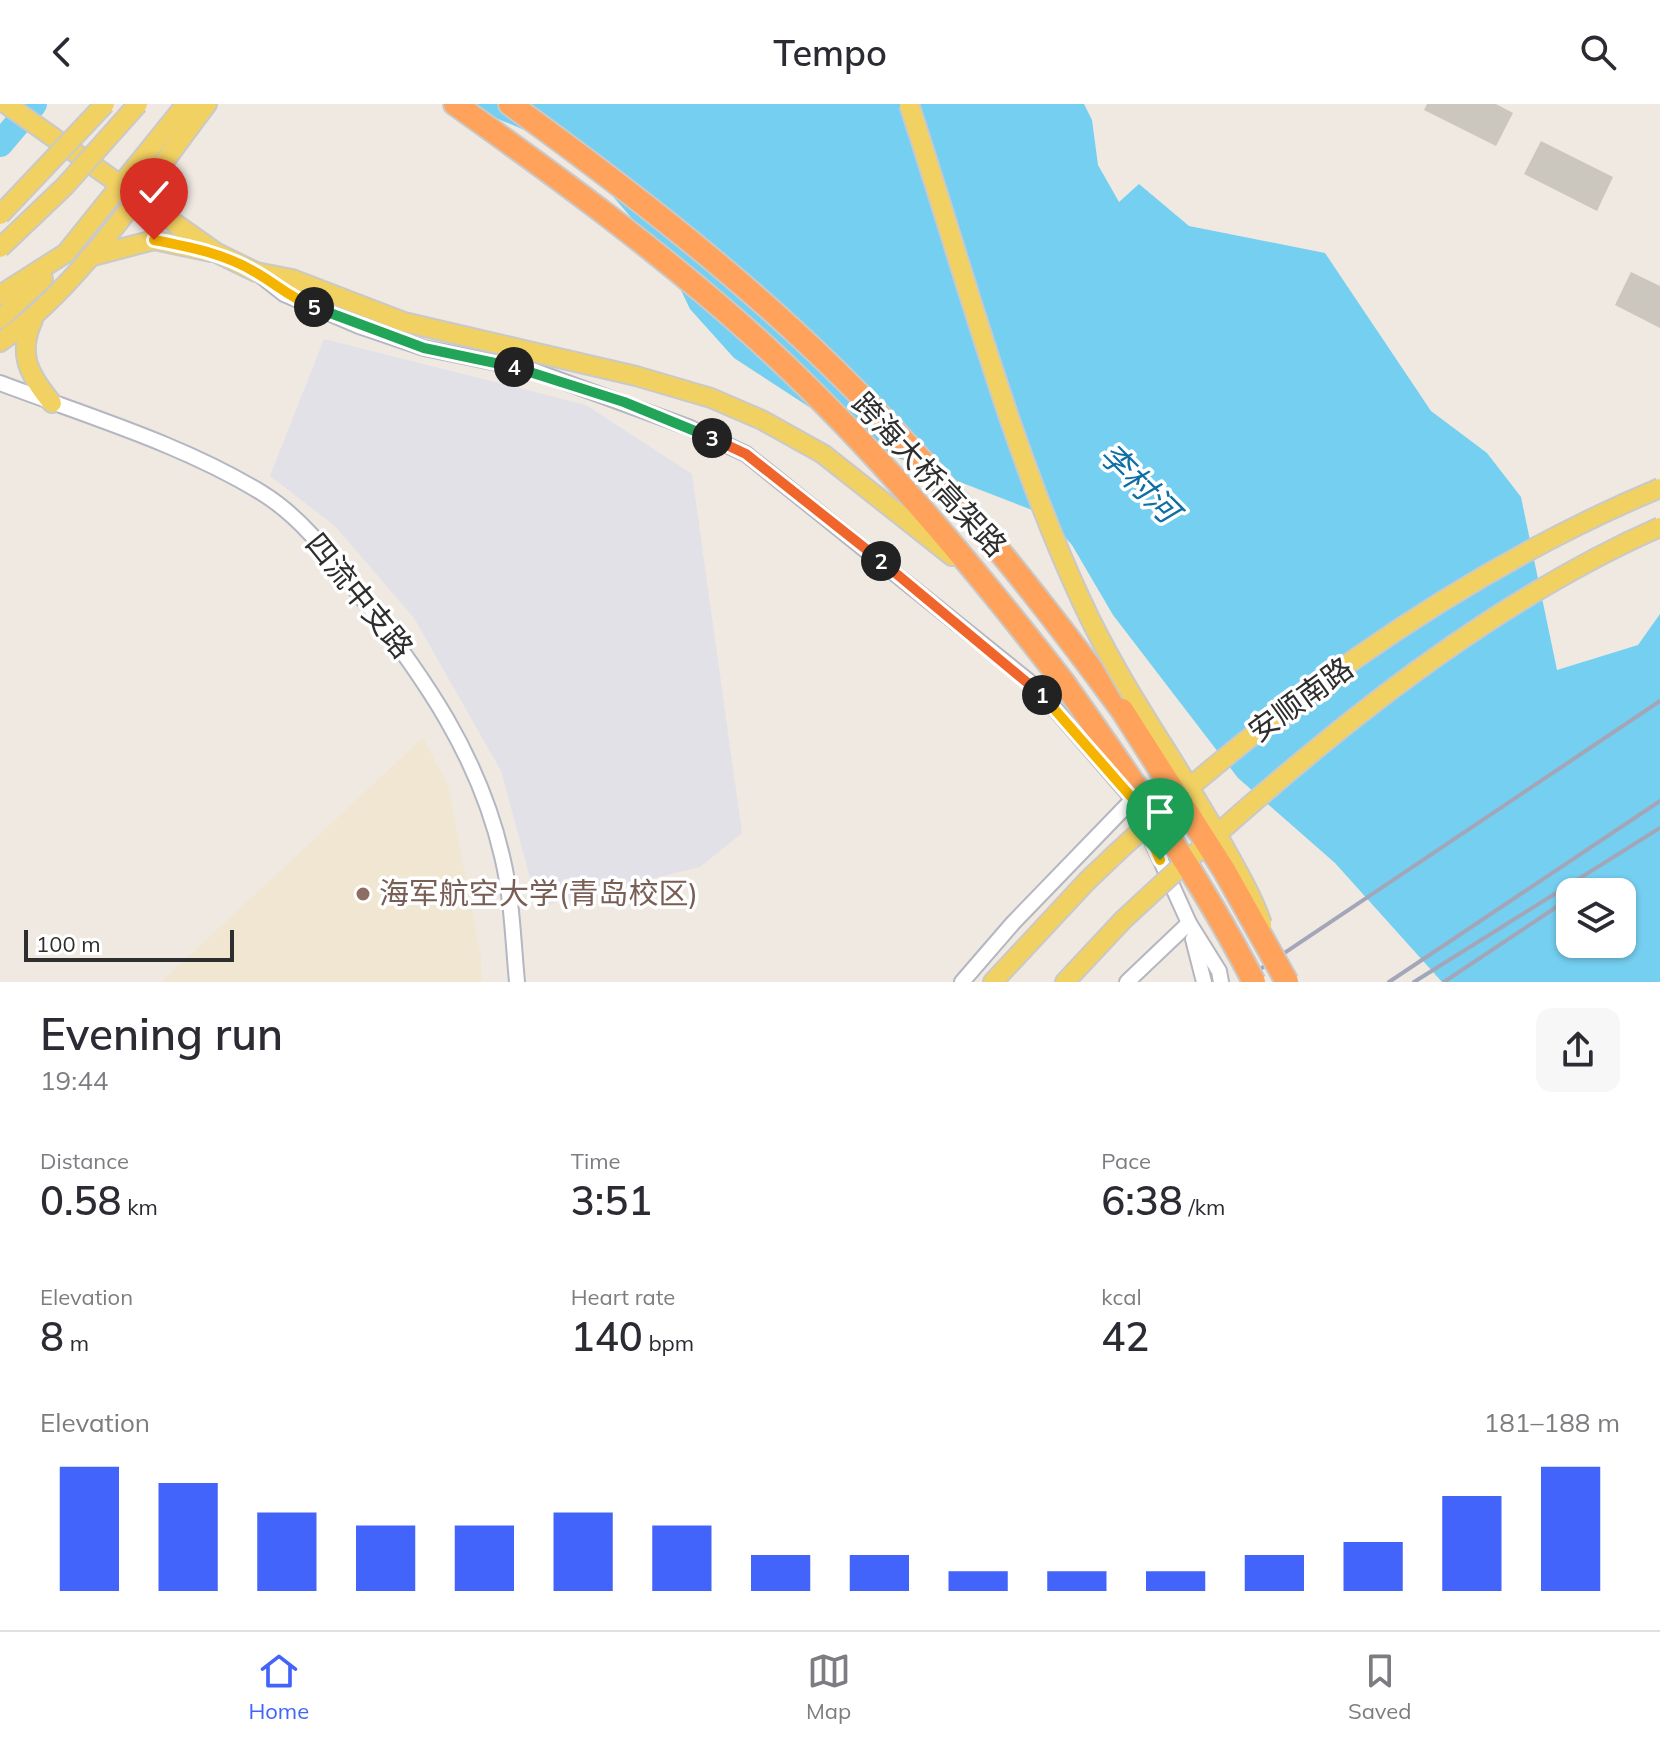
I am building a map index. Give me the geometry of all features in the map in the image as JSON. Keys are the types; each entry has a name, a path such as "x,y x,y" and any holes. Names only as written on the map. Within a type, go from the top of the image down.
{"highway":[{"name":"跨海大桥高架路","path":"455,104 611,217 759,341 871,453 988,584 1119,760 1203,892 1254,982"},
{"name":"跨海大桥高架路","path":"510,104 613,179 717,263 795,332 890,426 997,546 1122,710 1271,950 1287,982"}],"main road":[{"path":"6,104 217,253 256,272 292,279 404,322 669,384 762,420 823,454 988,584"},
{"path":"0,215 105,104"},
{"path":"0,248 65,186 138,104"},
{"path":"155,159 186,104"},
{"path":"0,319 26,298 207,104"},
{"path":"909,104 1018,439 1082,603 1107,653 1203,808 1255,901 1271,950"},
{"path":"0,342 34,318 89,257 129,190"},
{"path":"89,257 154,240 217,253"},
{"path":"0,295 66,253"},
{"path":"34,318 25,337 24,353 39,387 52,403"},
{"name":"安顺南路","path":"993,982 1087,881 1197,779 1370,649 1537,547 1660,488"},
{"name":"安顺南路","path":"1065,982 1123,920 1228,824 1390,693 1557,580 1660,527"}],"street":[{"path":"256,272 284,294 359,326 424,348 532,370 675,422 746,454 1036,687 1133,799 1189,923 1219,971 1221,982"},
{"name":"四流中支路","path":"0,383 182,453 260,492 291,513 319,543 414,665 462,742 487,801 503,858 517,982"},
{"path":"962,982 1013,923 1133,799"},
{"path":"1127,982 1189,923"},
{"path":"1189,923 1204,982"}],"shaded area":[{"path":"324,339 586,405 692,474 742,833 700,867 538,907 501,771 414,618 335,526 270,476"},
{"name":"海军航空大学(青岛校区)","path":"423,738 448,786 481,958 482,982 161,982"}],"water":[{"name":"李村河","path":"463,104 1084,104 1092,120 1098,165 1119,202 1139,184 1189,226 1325,253 1431,411 1487,453 1521,497 1557,670 1638,645 1660,614 1660,982 1442,982 1335,863 1238,778 1113,615 1072,545 1045,515 872,448 734,358 690,309 665,257 574,151"}],"building":[{"path":"1427,104 1496,104 1513,113 1496,146 1424,110"},
{"path":"1541,141 1613,177 1597,211 1524,174"},
{"path":"1631,272 1660,286 1660,328 1615,305"}],"waterway":[{"path":"0,144 34,104"}],"railway":[{"path":"1241,982 1660,701"},
{"path":"1389,982 1660,801"},
{"path":"1414,982 1660,828"},
{"path":"1444,982 1556,907"}],"place":[{"name":"海军航空大学(青岛校区)","path":"363,894"}],"route":[{"path":"154,240 217,253 256,272 284,294 359,326 424,348 532,370 688,427 746,454 1036,687 1133,799 1131,797 1160,860"}]}
